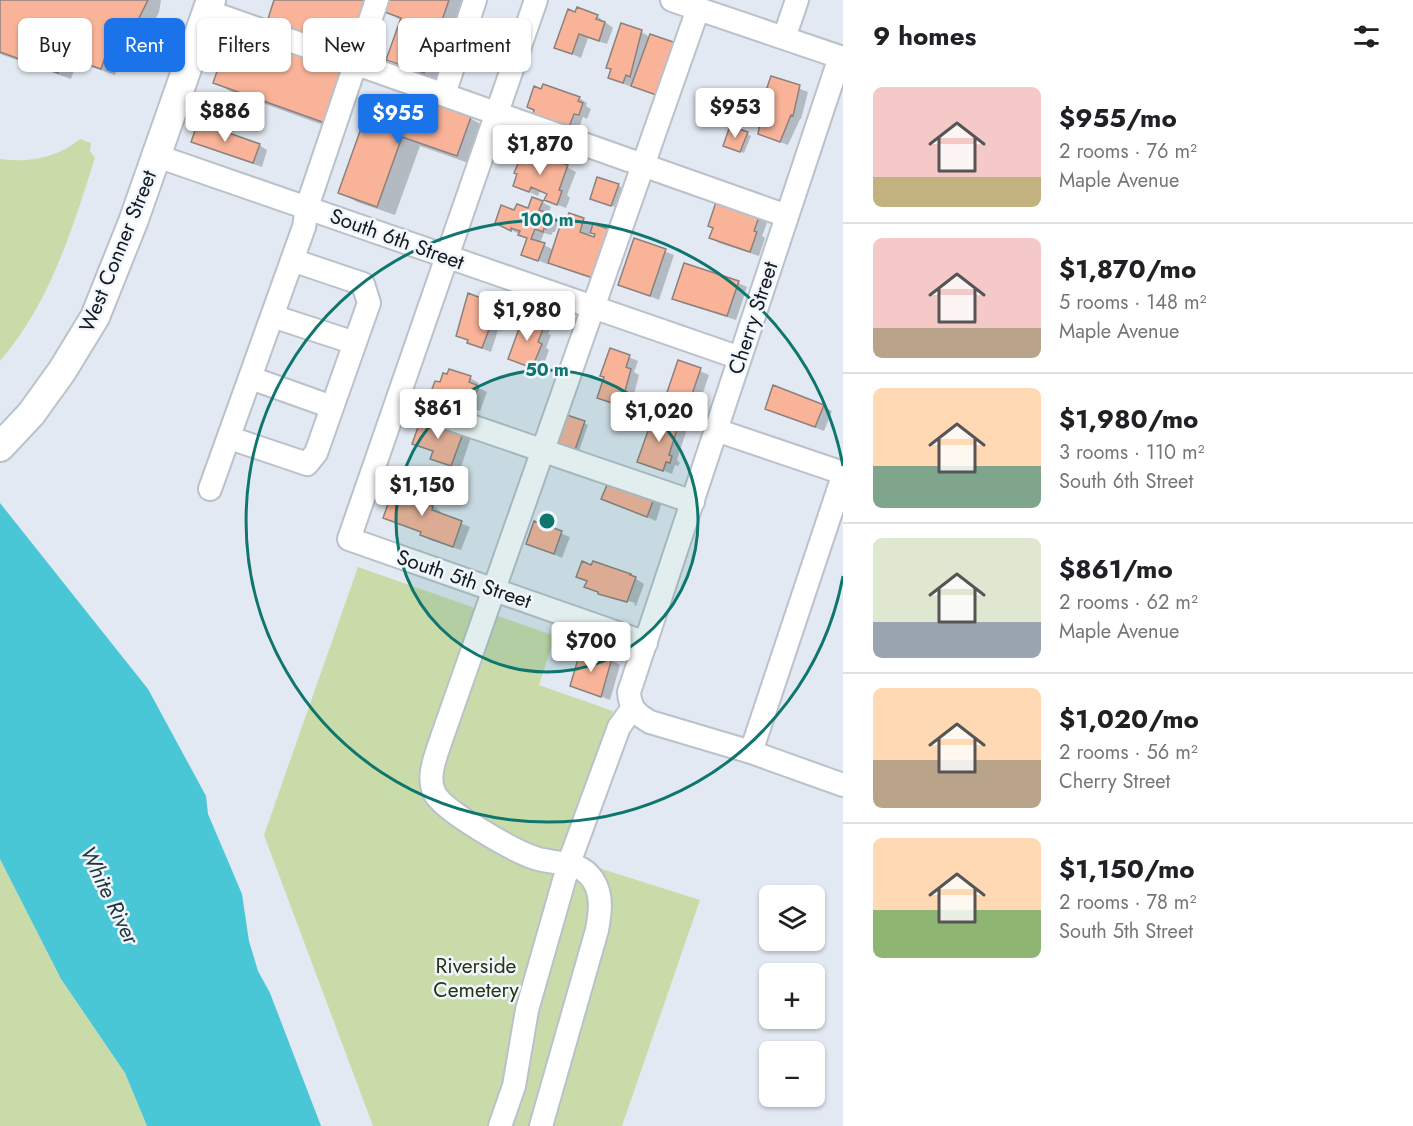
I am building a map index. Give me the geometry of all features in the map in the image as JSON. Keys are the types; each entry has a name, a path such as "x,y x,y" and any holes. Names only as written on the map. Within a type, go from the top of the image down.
{"main road":[{"name":"West Conner Street","path":"3,443 31,414 62,371 95,317 133,222 209,6"}],"street":[{"path":"371,18 377,0"},
{"path":"444,94 475,0"},
{"path":"536,0 398,401 693,502"},
{"path":"672,0 841,57"},
{"path":"783,38 797,0"},
{"path":"209,6 303,42"},
{"path":"541,1126 600,917 600,902 593,880 580,868 568,863 537,859 514,849 474,825 444,803 435,794 431,779 434,761 698,9"},
{"name":"Cherry Street","path":"632,709 630,692 841,57"},
{"path":"210,489 304,227 307,207 353,72"},
{"path":"382,72 787,216"},
{"name":"South 6th Street","path":"157,156 740,358"},
{"path":"230,438 307,464 316,453 369,303 363,284 292,260"},
{"path":"272,316 355,343"},
{"path":"250,378 332,407"},
{"name":"South 5th Street","path":"398,401 349,539 646,644"},
{"path":"716,430 843,475 751,752"},
{"path":"500,1126 514,1086 527,1010 568,863 619,727 632,709 650,722 751,752 843,785"}],"green space":[{"path":"80,139 91,143 90,151 95,158 68,239 33,315 0,361 0,159 42,158 62,151"},
{"name":"Riverside Cemetery","path":"358,567 555,636 539,685 613,711 561,856 700,900 622,1126 373,1126 264,835"},
{"path":"0,859 61,979 125,1073 147,1126 0,1126"}],"water":[{"name":"White River","path":"0,503 148,689 206,796 208,814 242,894 249,941 258,971 270,993 321,1126 147,1126 125,1073 61,979 0,859"}],"building":[{"path":"0,0 148,0 139,18 104,18 104,60 101,69 92,66 92,18 18,18 18,59 0,52"},
{"path":"274,0 368,0 362,18 303,18 303,38 291,34 291,18 268,18"},
{"path":"385,0 449,0 443,18 401,18 382,11"},
{"path":"577,7 598,15 596,19 605,22 599,41 579,34 572,54 554,48 568,9 575,12"},
{"path":"621,23 642,30 630,77 626,75 623,83 608,78 611,69 606,68"},
{"path":"398,26 398,64 386,60"},
{"path":"650,34 676,43 659,96 631,86"},
{"path":"291,46 303,50 303,72 343,72 325,123 213,83 217,72 291,72"},
{"path":"771,76 800,85 793,116 791,115 780,142 758,134 762,113 759,111"},
{"path":"543,84 580,97 578,101 583,103 579,115 574,114 569,127 533,114 534,110 527,107 534,86 541,89"},
{"path":"415,97 471,117 457,156 402,137 377,207 338,193 369,106 407,120"},
{"path":"198,122 260,144 253,163 191,142"},
{"path":"730,126 748,132 740,152 723,146"},
{"path":"523,152 568,165 559,190 562,191 557,205 544,200 547,194 531,187 529,192 513,186 517,174 514,173"},
{"path":"597,177 619,184 611,206 590,199"},
{"path":"532,197 543,201 539,210 551,214 546,229 544,228 543,232 535,229 531,239 545,243 538,261 521,255 527,238 518,235 520,231 511,228 511,231 495,223 501,205 514,210 517,204 528,208"},
{"path":"716,202 759,217 750,252 709,238 713,228 708,226"},
{"path":"569,213 584,218 580,232 594,237 595,234 590,233 593,224 609,229 596,279 548,263 560,226 564,227"},
{"path":"634,238 666,249 650,296 618,285"},
{"path":"684,263 739,281 727,316 672,299"},
{"path":"468,293 486,300 485,304 493,307 488,320 495,323 493,328 490,327 482,348 456,336"},
{"path":"524,315 543,322 538,342 542,344 532,368 508,359"},
{"path":"610,348 630,355 626,367 631,369 621,406 597,398 604,377 600,376"},
{"path":"678,360 701,368 685,415 662,407"},
{"path":"449,369 471,376 469,382 479,386 471,407 461,403 459,408 429,397 435,381 440,382 443,373 447,374"},
{"path":"773,385 824,405 815,427 765,409"},
{"path":"654,414 679,423 669,455 672,456 670,463 666,462 663,471 637,462"},
{"path":"567,415 585,421 575,450 556,443"},
{"path":"422,416 464,431 451,466 430,459 433,451 412,444"},
{"path":"612,483 655,496 647,517 601,499 607,485 611,486"},
{"path":"394,487 425,498 423,502 433,506 432,510 462,521 453,547 383,518"},
{"path":"534,521 562,531 554,554 526,544"},
{"path":"582,561 591,565 593,561 636,577 627,602 598,594 584,587 587,581 576,577"},
{"path":"581,649 612,658 601,697 570,686"}]}
